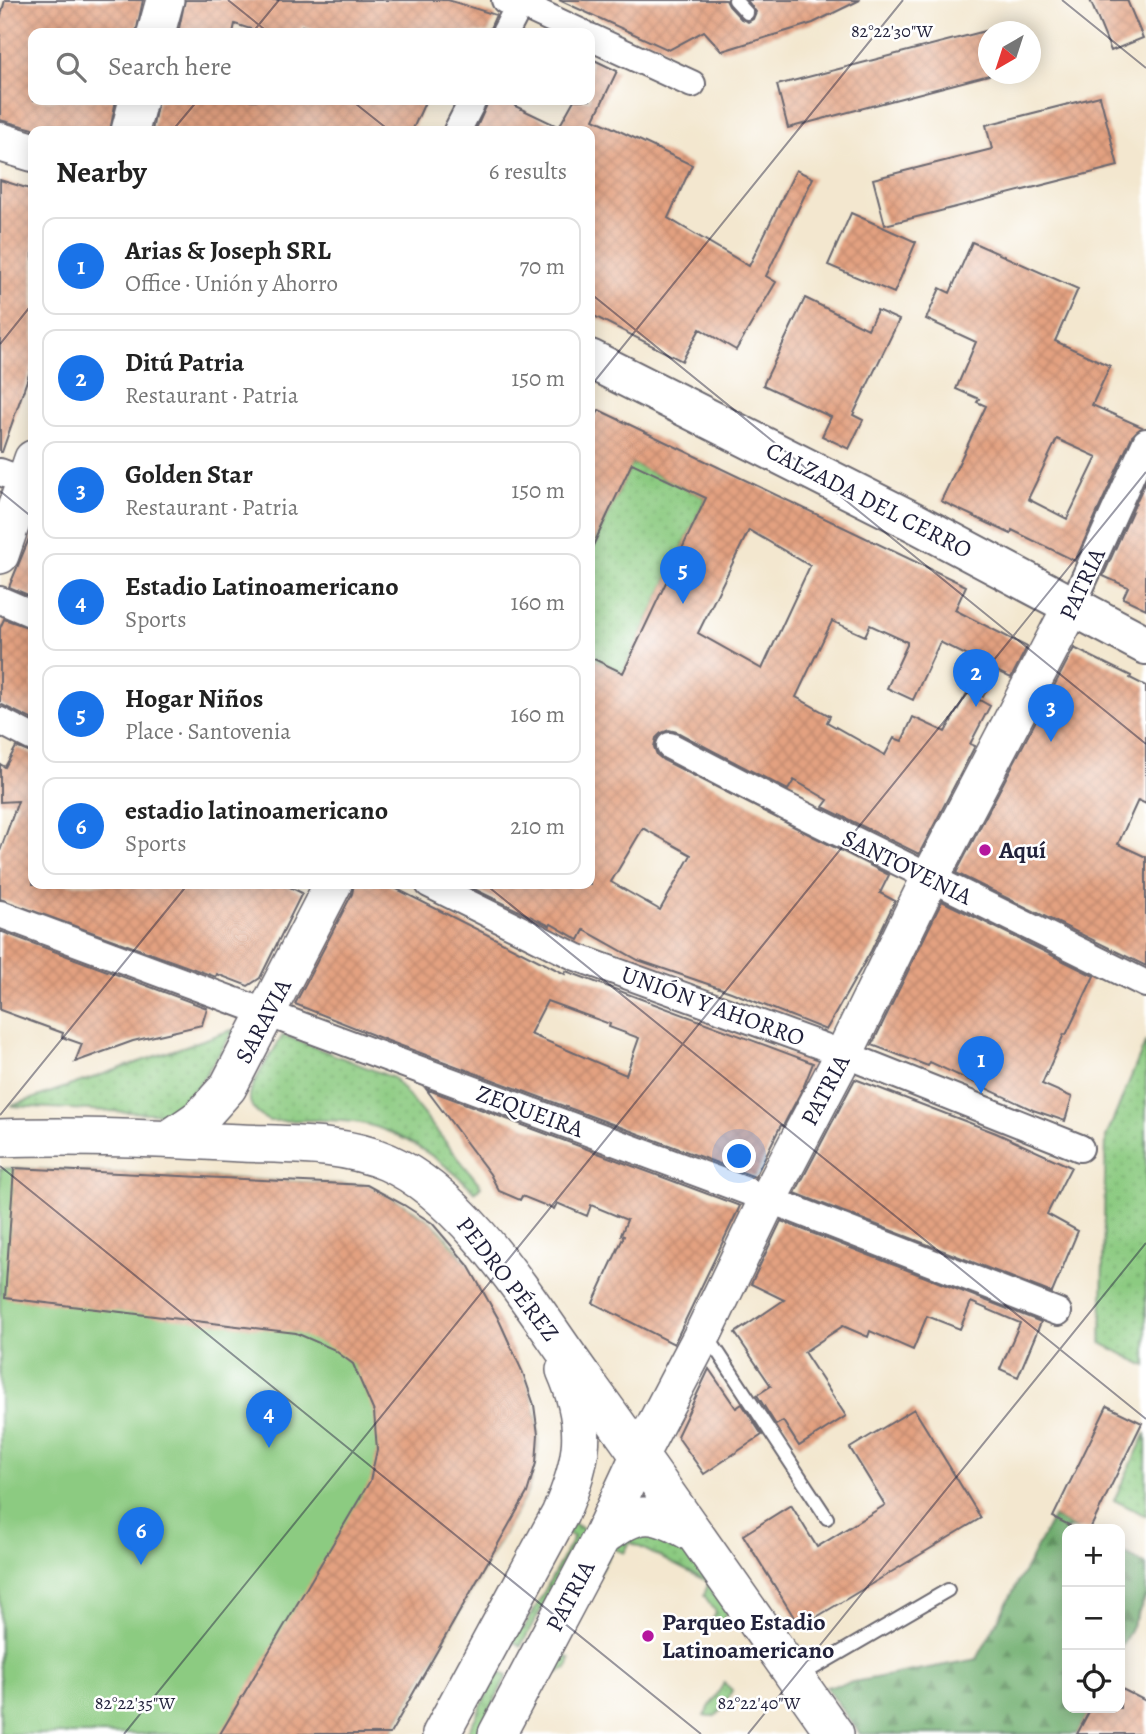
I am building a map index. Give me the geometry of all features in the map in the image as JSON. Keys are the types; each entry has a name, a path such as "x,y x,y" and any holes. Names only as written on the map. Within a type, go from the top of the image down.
{"main road":[{"path":"0,142 28,150"},
{"name":"CALZADA DEL CERRO","path":"595,365 912,521 1146,645"}],"street":[{"path":"157,28 165,0"},
{"path":"507,28 516,1 572,28"},
{"path":"595,39 692,85"},
{"path":"131,126 137,105"},
{"path":"460,126 470,105"},
{"name":"PATRIA","path":"497,1734 601,1538 640,1454 844,1054 930,878 1072,606 1146,442"},
{"path":"0,555 23,474"},
{"path":"0,600 28,612"},
{"path":"0,721 28,735"},
{"name":"SANTOVENIA","path":"670,746 1146,984"},
{"name":"SARAVIA","path":"169,1139 215,1104 228,1087 268,1014 323,889"},
{"name":"UNIÓN Y AHORRO","path":"439,889 576,957 844,1054 1080,1147"},
{"name":"ZEQUEIRA","path":"0,914 768,1199 1058,1312"},
{"path":"242,1062 238,1086 240,1111 245,1122 258,1136 275,1145"},
{"name":"PEDRO PÉREZ","path":"0,1138 169,1139 275,1145 363,1154 384,1161 423,1182 467,1223 542,1322 640,1454 835,1734"},
{"name":"PATRIA","path":"441,1734 560,1514 572,1487 581,1455 582,1424 576,1399 542,1322"},
{"path":"581,1455 591,1426 596,1420 605,1418 617,1424"},
{"path":"601,1538 629,1518 642,1516 659,1517 694,1534"}],"lane":[{"path":"735,0 747,13"},
{"path":"704,1332 827,1518"},
{"path":"796,1678 947,1590"}],"green space":[{"path":"632,463 706,498 623,673 595,659 595,541"},
{"path":"235,1029 198,1086 167,1114 11,1106"},
{"path":"283,1035 394,1078 481,1186 475,1192 422,1150 377,1127 338,1121 269,1121 260,1115 251,1104 251,1092 257,1077"},
{"path":"1146,1041 1146,1366 1101,1343 1106,1137"},
{"path":"0,1169 367,1185 425,1217 443,1233 469,1268 528,1387 536,1415 537,1454 527,1493 390,1734 0,1734"},
{"path":"1146,1433 1146,1516 1114,1500"},
{"path":"1053,1517 1067,1524 1062,1524 1062,1713 1088,1713 1077,1734 860,1734 826,1687 977,1659"},
{"path":"572,1523 585,1530 521,1646 508,1639 516,1626 524,1629 574,1537 565,1532"},
{"path":"647,1524 672,1530 681,1537 730,1605 719,1628 712,1622 716,1612 704,1595 709,1582 630,1542 624,1553 613,1548 557,1652 570,1659 567,1669 557,1673 549,1666 547,1657 607,1545 625,1529"},
{"path":"1125,1554 1146,1565 1146,1597 1125,1640"},
{"path":"496,1670 507,1676 477,1734 467,1734 491,1687 486,1682"},
{"path":"724,1683 732,1690 725,1705 718,1714 704,1716"}],"building":[{"path":"5,0 143,0 137,28 28,28 28,105 115,105 111,126 28,128 0,120 0,19"},
{"path":"185,0 448,0 496,15 490,28 247,28 235,24 234,28 179,28"},
{"path":"559,0 726,0 741,19 748,22 756,12 747,0 860,0 813,23 722,51 704,31 669,50"},
{"path":"1090,0 1127,0 1143,38 1111,51"},
{"path":"978,33 978,78 788,128 777,85"},
{"path":"595,60 617,71 594,119 692,165 668,218 749,266 796,170 813,178 766,276 776,282 736,350 700,329 682,361 595,317 595,126 560,126 571,105 595,105"},
{"path":"1100,96 1118,166 885,225 873,179 992,149 986,125"},
{"path":"157,105 424,105 414,126 153,126"},
{"path":"487,105 515,106 557,126 477,126"},
{"path":"0,180 28,188 28,377 0,452"},
{"path":"851,213 916,242 894,293 828,265"},
{"path":"972,242 1078,289 1055,341 1110,366 1092,405 1142,427 1132,436 1075,561 1012,530 1011,534 941,501 986,406 977,402 979,399 956,389 976,342 926,319 940,288 950,293","holes":["1057,439 1097,457 1067,519 1028,499"]},
{"path":"805,298 868,329 877,310 899,320 853,415 863,420 849,449 822,436 831,417 763,385"},
{"path":"599,410 966,586 955,610 1027,647 1011,678 997,671 983,697 965,687 980,662 940,642 913,700 887,688 907,642 870,625 865,636 832,621 796,697 830,716 827,722 885,755 894,738 902,741 913,717 945,732 967,693 990,706 970,744 975,746 919,854 823,807 828,800 794,780 788,790 677,732 669,730 656,738 654,747 663,760 889,875 880,893 895,901 871,951 826,1030 731,992 638,960 584,930 579,940 551,924 550,926 474,889 595,889 595,659 623,673 706,498 632,463 595,541 595,418","holes":["749,530 810,566 762,669 698,633","643,828 691,855 660,910 611,882"]},
{"path":"1146,480 1146,609 1123,598 1128,587 1103,576"},
{"path":"28,541 28,595 9,587"},
{"path":"4,619 28,627 28,718 0,704 0,628"},
{"path":"1074,648 1146,686 1146,804 1138,800 1118,844 1146,857 1146,966 956,873"},
{"path":"16,747 28,752 28,889 294,889 302,893 260,978 248,986 217,974 216,977 0,899 0,851 18,801 0,802 0,764 5,767"},
{"path":"353,889 397,889 565,974 566,971 813,1063 803,1088 755,1177 295,1004","holes":["547,1001 610,1024 609,1027 639,1038 626,1075 530,1034"]},
{"path":"942,901 1094,976 1042,1084 1072,1097 1065,1121 1033,1110 930,1062 928,1066 872,1045"},
{"path":"0,931 207,1008 202,1025 133,1041 75,1062 82,1044 62,1037 63,1033 0,1010"},
{"path":"855,1079 996,1133 1071,1167 1047,1214 1078,1231 1052,1293 795,1193"},
{"path":"426,1089 740,1206 674,1344 593,1303 624,1236 621,1235 627,1220 591,1205 587,1216 557,1203 554,1209 522,1196 520,1200 499,1191 490,1174"},
{"path":"14,1168 367,1185 432,1223 468,1265 498,1318 534,1405 538,1434 536,1463 527,1493 390,1734 220,1734 370,1481 377,1450 374,1412 353,1364 333,1349 296,1333 5,1298"},
{"path":"781,1221 1041,1322 1018,1377 1000,1369 1020,1323 971,1302 960,1329 927,1316 913,1350 870,1331 868,1337 843,1326 804,1352 846,1416 799,1446 783,1421 776,1425 757,1395 771,1386 735,1333 784,1300 751,1284"},
{"path":"709,1369 736,1408 742,1404 762,1435 704,1474 677,1436"},
{"path":"1107,1406 1142,1423 1092,1524 1067,1524 1053,1517"},
{"path":"914,1409 981,1518 800,1627 743,1535 791,1505 817,1547 885,1505 850,1448"},
{"path":"1125,1690 1146,1701 1146,1734 1077,1734 1088,1713 1125,1713"}],"place":[{"name":"Hogar Niños","path":"683,604"},
{"name":"Ditú Patria","path":"976,707"},
{"name":"Golden Star","path":"1051,742"},
{"name":"Aquí","path":"985,850"},
{"name":"Arias & Joseph SRL","path":"981,1094"},
{"name":"Estadio Latinoamericano","path":"269,1448"},
{"name":"estadio latinoamericano","path":"141,1565"},
{"name":"Parqueo Estadio Latinoamericano","path":"648,1636"}]}
